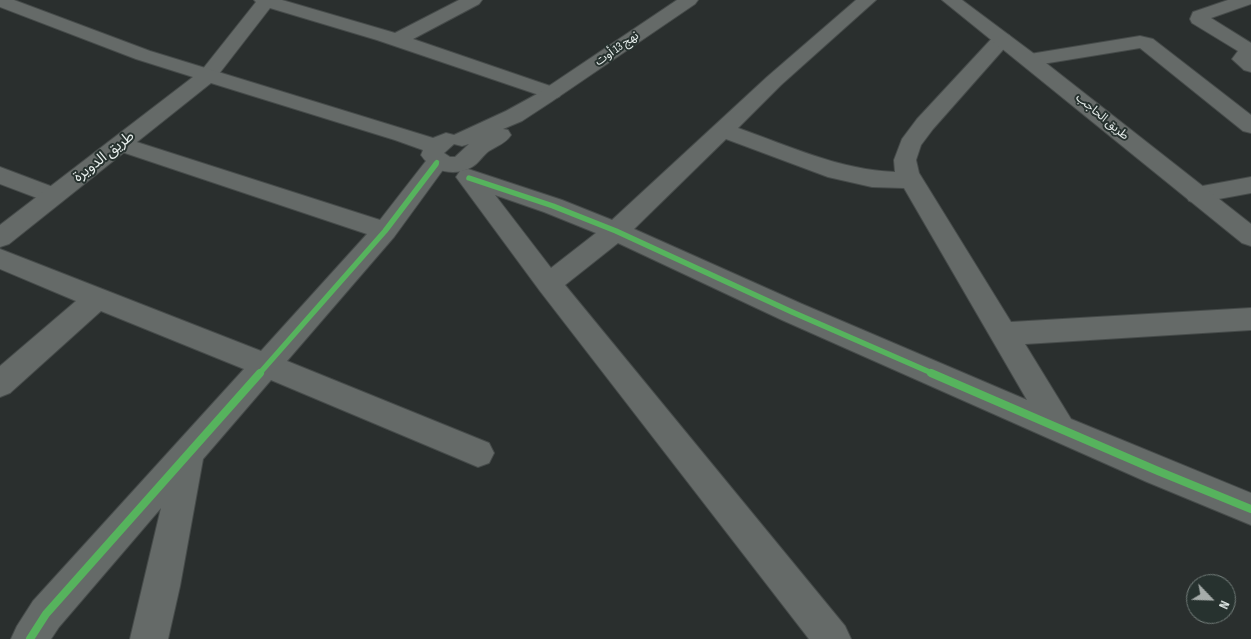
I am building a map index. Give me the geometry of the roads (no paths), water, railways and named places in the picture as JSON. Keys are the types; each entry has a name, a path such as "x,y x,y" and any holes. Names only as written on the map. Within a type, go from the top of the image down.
{"street":[{"path":"266,0 398,40 548,95"},
{"name":"طريق الدويرة","path":"0,238 208,75 266,0"},
{"path":"398,40 472,0"},
{"name":"نهج 13 أوت","path":"456,157 504,133 548,95 689,0"},
{"path":"550,284 616,231 774,81 867,0"},
{"name":"طريق الحاجب","path":"951,0 1030,60 1251,237"},
{"path":"1245,0 1200,16 1199,19 1246,48 1248,52 1242,59 1251,66"},
{"path":"0,1 143,55 403,135 456,157 553,206 616,231 792,312 1251,509"},
{"path":"1002,39 924,124 910,144 905,160 907,173 1060,428"},
{"path":"1030,60 1140,42 1146,43 1251,126"},
{"path":"723,130 828,169 872,178 912,180"},
{"path":"121,144 385,231"},
{"path":"30,639 46,614 385,231 456,157"},
{"path":"456,157 550,284 832,639"},
{"path":"0,175 53,196"},
{"path":"1197,195 1251,185"},
{"path":"0,259 478,453"},
{"path":"0,384 97,298"},
{"path":"1003,334 1251,319"},
{"path":"149,639 162,586 188,454"}]}
